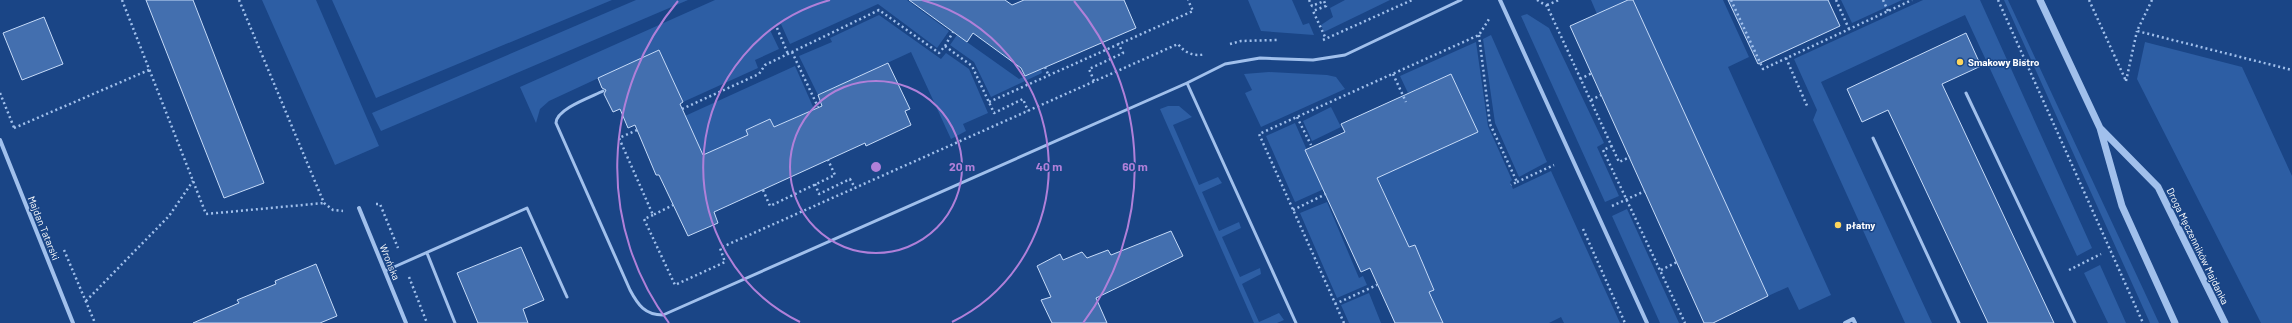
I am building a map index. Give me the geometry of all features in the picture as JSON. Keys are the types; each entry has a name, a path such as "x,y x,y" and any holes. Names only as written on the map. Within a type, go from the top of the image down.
{"street":[{"path":"1500,0 1647,323"},
{"name":"Droga Męczenników Majdanka","path":"2040,0 2100,128 2122,206 2175,323"},
{"name":"Droga Męczenników Majdanka","path":"2100,128 2158,187 2225,323"},
{"name":"Majdan Tatarski","path":"0,140 73,323"},
{"name":"Wrońska","path":"359,208 406,323"},
{"path":"1845,323 1853,320 1855,323"}],"lane":[{"path":"603,91 562,111 556,119 556,123 630,290 644,310 653,315 658,315 670,312 1187,83 1225,64 1260,58 1313,60 1345,55 1462,0"},
{"path":"1187,83 1296,323"},
{"path":"1966,93 2075,323"},
{"path":"1874,138 1959,323"},
{"path":"385,271 527,208 567,297"},
{"path":"427,253 455,323"}],"path":[{"path":"122,0 206,214 324,203 239,0"},
{"path":"989,102 1048,74 1193,11 1188,0"},
{"path":"1309,0 1312,6 1324,1 1326,6 1313,11 1326,39"},
{"path":"1320,41 1412,0"},
{"path":"1537,0 1547,6 1619,162 1630,157"},
{"path":"1547,6 1559,0"},
{"path":"1731,0 1763,69 1912,0"},
{"path":"1836,0 1849,29"},
{"path":"1883,0 1888,11"},
{"path":"1998,0 2143,323"},
{"path":"2089,0 2126,81 2137,31 2152,0"},
{"path":"682,109 759,74 766,65 879,10 940,53 954,32"},
{"path":"1492,24 1488,17 1479,35 1490,124 1517,182"},
{"path":"777,28 788,54"},
{"path":"2137,31 2292,70"},
{"path":"1344,323 1259,134 1479,35"},
{"path":"1227,45 1241,41 1264,39 1285,41"},
{"path":"1094,81 1089,69 1123,54 1118,43"},
{"path":"673,205 644,219 675,285 725,262 720,248 1178,44 1184,51 1191,54 1200,55 1208,52"},
{"path":"945,46 972,66 994,113 1023,99 1028,111"},
{"path":"792,52 818,107"},
{"path":"1786,58 1808,108"},
{"path":"1045,68 1048,74"},
{"path":"14,128 149,70"},
{"path":"1580,79 1592,73"},
{"path":"1393,74 1406,102"},
{"path":"1590,100 1601,95"},
{"path":"1297,117 1311,145"},
{"path":"637,130 618,138 654,215"},
{"path":"1612,146 1603,150 1628,199 1685,323"},
{"path":"1551,158 1557,171"},
{"path":"763,190 770,206 835,174 828,160"},
{"path":"1511,185 1554,165"},
{"path":"815,184 819,194 850,178 855,188"},
{"path":"86,301 169,216 193,181"},
{"path":"1608,208 1644,190"},
{"path":"1293,210 1326,194"},
{"path":"1583,228 1625,323"},
{"path":"2065,272 2101,254"},
{"path":"1661,270 1677,262"},
{"path":"1335,304 1377,285"}],"shaded area":[{"path":"262,0 316,0 379,146 335,165"},
{"path":"332,0 612,0 376,98"},
{"path":"636,0 688,0 381,131 372,113"},
{"path":"715,0 907,0 949,31 937,48 878,4 790,44 781,24 770,30 779,49 755,60 758,68 683,102 659,50 549,101 540,109 536,123 520,87"},
{"path":"1248,0 1292,0 1303,25 1309,23 1314,35 1261,31"},
{"path":"1345,0 1390,0 1324,32 1321,25 1333,17 1330,8"},
{"path":"1591,0 1628,0 1597,14"},
{"path":"1633,0 1723,0 1749,57 1728,67 1831,295 1799,310 1788,287 1768,296"},
{"path":"1841,0 1902,0 1852,23"},
{"path":"1923,0 1980,0 2092,248 2077,256 1965,15 1821,82 1932,323 1905,323 1813,120 1817,110 1794,59"},
{"path":"2004,0 2008,0 2159,323 2150,323"},
{"path":"1527,14 1549,28 1604,143 1597,147 1619,196 1605,202 1521,16"},
{"path":"879,15 941,59 946,53 969,69 988,113 963,124 966,131 951,139 911,52 818,95 799,56 832,42 830,38"},
{"path":"957,35 1019,79 1041,69 1042,73 991,97 974,62 950,45"},
{"path":"1491,35 1547,162 1519,177 1495,123 1483,39"},
{"path":"1476,42 1488,126 1512,180 1510,182 1513,189 1551,171 1620,323 1564,323 1561,317 1549,323 1443,323 1429,292 1434,289 1428,275 1415,263 1422,260 1415,245 1409,247 1374,170 1477,132 1451,74 1408,93 1400,76"},
{"path":"2145,42 2242,67 2292,176 2292,323 2261,323 2137,79"},
{"path":"795,66 814,109 774,127 770,119 746,130 748,135 706,161 685,116"},
{"path":"1269,72 1327,75 1336,77 1345,89 1261,127 1245,93 1252,90 1244,74"},
{"path":"1168,106 1179,106 1192,117 1173,125 1199,185 1218,177 1222,183 1202,192 1219,231 1239,222 1241,228 1222,237 1240,277 1260,268 1261,274 1242,284 1259,322 1279,313 1284,320 1277,323 1254,323 1160,109"},
{"path":"1331,107 1341,127 1312,141 1303,121"},
{"path":"1295,123 1324,189 1295,202 1266,136"},
{"path":"1327,202 1359,278 1363,276 1367,285 1337,298 1300,213"},
{"path":"1627,209 1679,323 1660,323 1612,216"},
{"path":"2100,265 2126,323 2108,323 2084,273"},
{"path":"1369,293 1381,323 1349,323 1341,305"}],"building":[{"path":"146,0 193,0 264,183 224,198"},
{"path":"909,0 1005,0 1012,5 1024,0 1124,0 1136,28 1025,76 1021,68 973,33 967,42"},
{"path":"1628,0 1633,0 1768,296 1713,323 1704,323 1570,26"},
{"path":"1728,0 1828,0 1840,26 1758,64"},
{"path":"44,17 63,64 22,80 3,33"},
{"path":"1966,33 1981,66 1942,84 2054,323 1988,323 1888,110 1862,122 1847,89"},
{"path":"659,50 683,102 680,104 703,155 748,135 746,130 770,119 774,127 822,106 818,95 888,63 910,109 905,111 911,125 866,146 865,143 714,212 718,223 688,236 659,175 656,175 635,125 628,128 620,109 613,112 604,94 606,90 602,88 598,78"},
{"path":"1451,74 1478,132 1377,178 1409,247 1415,245 1434,290 1429,292 1443,323 1395,323 1370,268 1361,272 1305,150 1345,132 1341,124"},
{"path":"1171,231 1183,256 1096,298 1107,323 1052,323 1041,300 1051,297 1037,266 1060,254 1063,260 1082,252 1087,258 1108,250 1111,255"},
{"path":"521,247 544,300 523,309 528,323 478,323 457,273"},
{"path":"316,264 337,316 320,323 193,323 239,303 237,300 276,284 275,281"}],"place":[{"name":"Smakowy Bistro","path":"1960,62"},
{"name":"płatny","path":"1838,225"}]}
